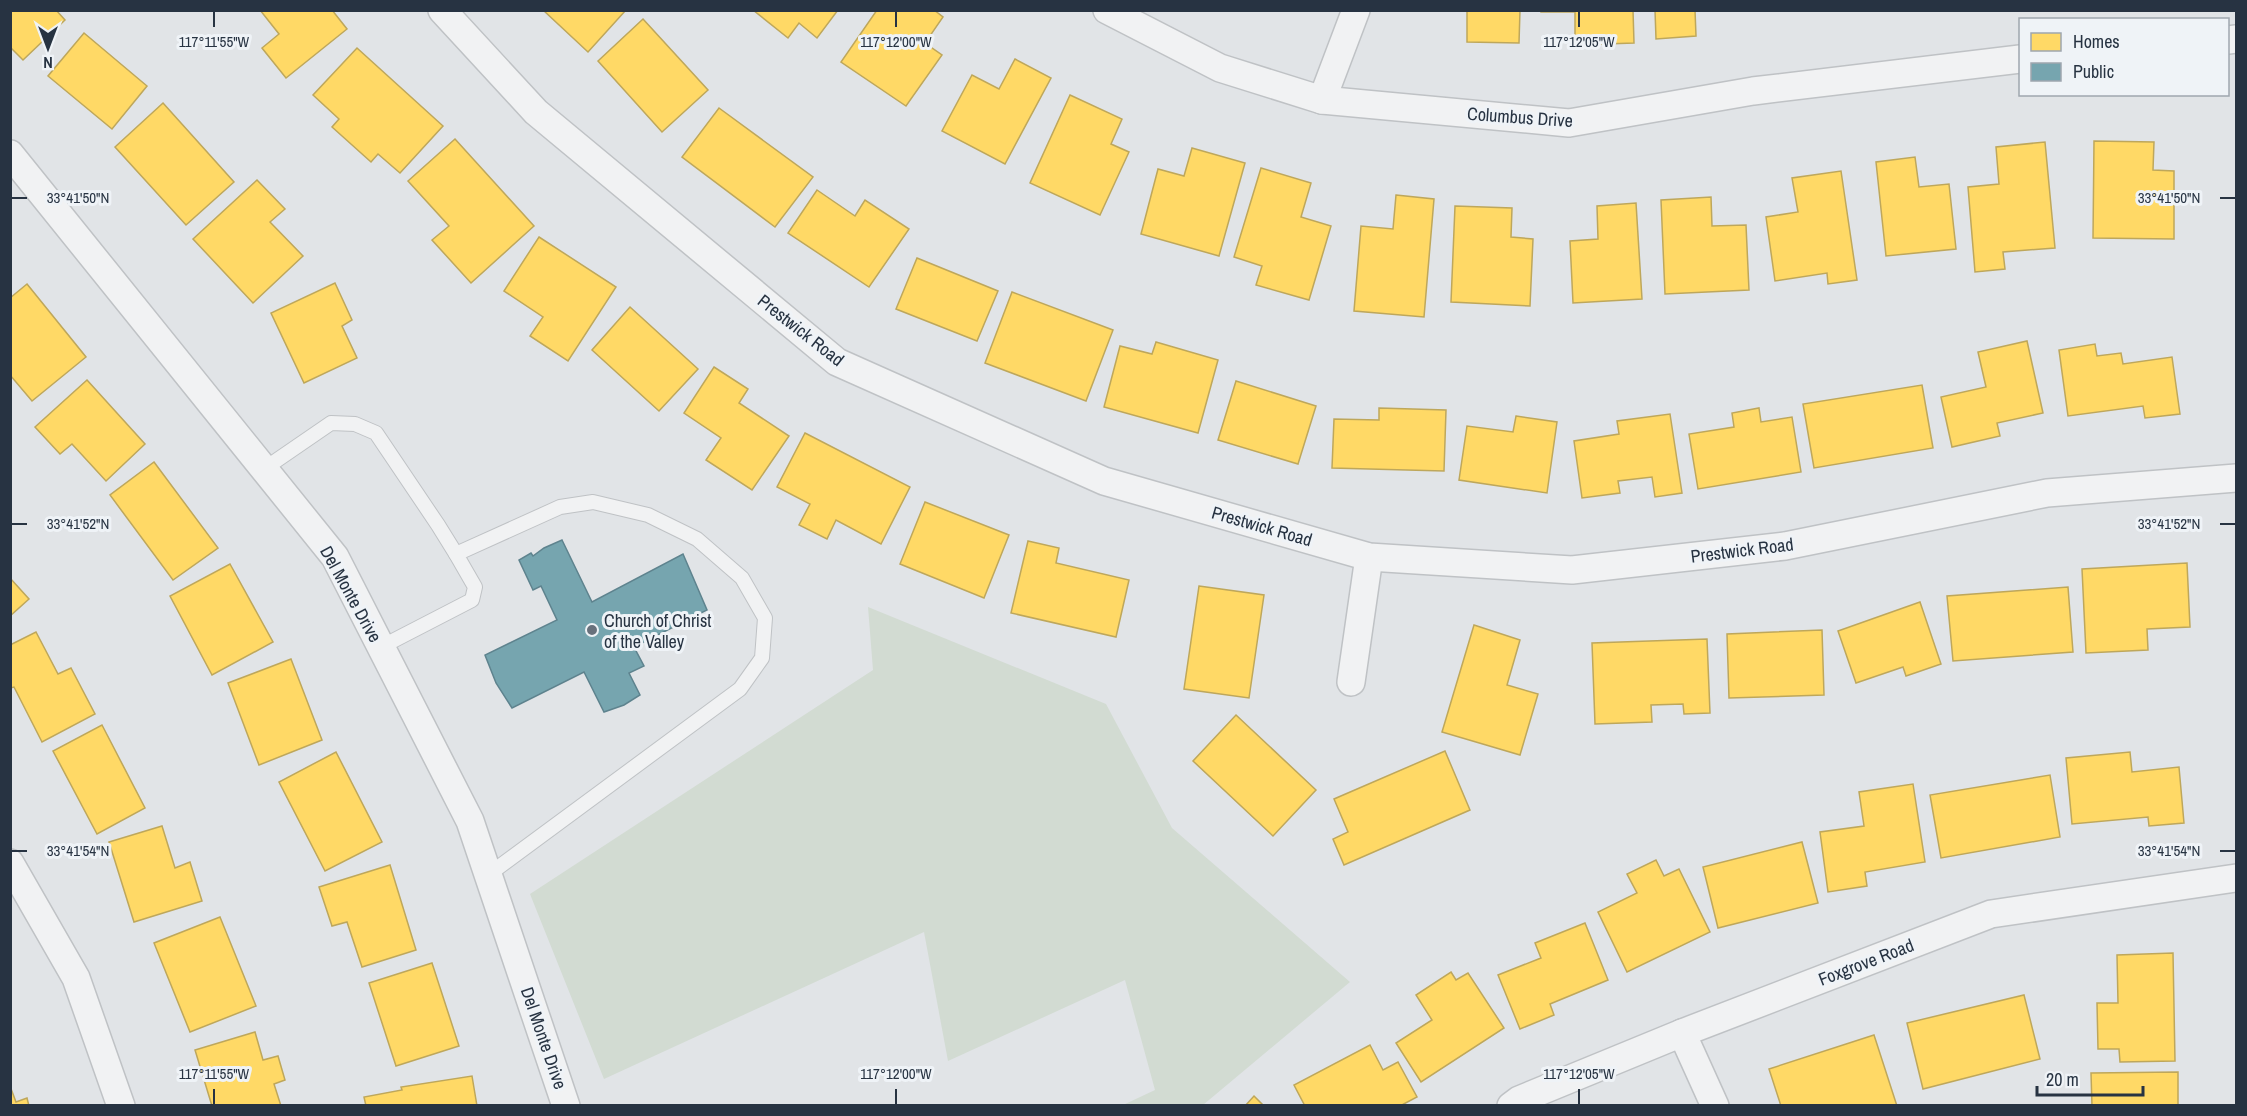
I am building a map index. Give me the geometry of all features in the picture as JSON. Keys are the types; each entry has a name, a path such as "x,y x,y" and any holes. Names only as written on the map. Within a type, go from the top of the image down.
{"street":[{"name":"Prestwick Road","path":"442,10 536,112 837,362 1104,481 1369,557 1572,570 1785,546 2047,493 2236,478"},
{"name":"Columbus Drive","path":"1107,10 1220,68 1322,100 1569,123 1753,91 2019,59"},
{"path":"1322,100 1356,10"},
{"name":"Del Monte Drive","path":"10,154 335,557 470,821 566,1106"},
{"path":"1351,682 1369,557"},
{"path":"10,863 76,978 121,1106"},
{"name":"Foxgrove Road","path":"1511,1106 1519,1100 1682,1033 1991,914 2236,878"},
{"path":"1682,1033 1715,1106"}],"lane":[{"path":"264,469 331,423 355,424 376,433 438,525 475,587 472,600 381,647"},
{"path":"456,554 560,507 593,502 648,515 697,539 741,578 765,618 762,658 740,689 488,875"}],"shaded area":[{"path":"868,607 1106,704 1172,828 1350,982 1203,1105 1123,1105 1155,1090 1125,980 948,1061 924,932 604,1079 530,894 873,670"}],"building: Homes":[{"path":"10,10 56,10 65,20 23,60 10,47"},
{"path":"260,10 332,10 347,29 286,78 262,48 279,34"},
{"path":"543,10 626,10 588,52"},
{"path":"753,10 838,10 817,38 799,23 788,38"},
{"path":"877,10 934,10 943,17 925,43 942,55 906,106 841,62"},
{"path":"1467,10 1520,10 1519,43 1467,42"},
{"path":"1541,10 1633,10 1634,43 1575,45 1575,12 1541,12"},
{"path":"1655,10 1695,10 1696,36 1656,39"},
{"path":"643,19 708,90 662,132 598,61"},
{"path":"84,33 147,86 112,129 48,76"},
{"path":"357,48 443,126 400,173 378,154 371,162 332,127 339,119 313,95"},
{"path":"1015,59 1051,78 1005,164 942,131 972,75 999,89"},
{"path":"1070,95 1122,119 1111,144 1129,152 1100,215 1030,183"},
{"path":"163,103 234,182 186,225 115,147"},
{"path":"719,108 813,177 775,227 682,157"},
{"path":"455,139 534,226 471,283 432,240 449,226 408,181"},
{"path":"2094,141 2154,142 2153,170 2174,171 2174,239 2093,238"},
{"path":"2045,142 2055,248 2003,252 2005,269 1975,272 1968,187 1999,184 1996,147"},
{"path":"1192,148 1245,163 1219,256 1141,234 1158,169 1184,176"},
{"path":"1915,157 1919,187 1949,184 1956,249 1886,256 1876,162"},
{"path":"1261,168 1311,183 1301,217 1331,226 1309,300 1256,285 1262,266 1234,257"},
{"path":"1841,171 1857,280 1828,284 1827,273 1775,281 1766,217 1798,212 1792,178"},
{"path":"257,180 285,209 270,222 303,256 253,303 193,239"},
{"path":"817,190 855,216 865,200 909,229 869,287 788,233"},
{"path":"1396,195 1434,199 1424,317 1354,311 1361,226 1393,229"},
{"path":"1711,197 1712,226 1746,225 1749,290 1665,294 1661,200"},
{"path":"1636,203 1642,299 1573,303 1570,241 1598,239 1597,206"},
{"path":"1455,206 1512,208 1511,237 1533,239 1530,306 1451,302"},
{"path":"539,237 616,287 568,361 530,336 543,317 504,291"},
{"path":"917,258 998,291 977,341 896,309"},
{"path":"335,283 352,320 342,326 357,358 304,383 271,313"},
{"path":"27,284 86,357 32,401 10,375 10,298"},
{"path":"1012,292 1113,330 1086,401 985,363"},
{"path":"630,307 698,369 659,411 592,350"},
{"path":"2027,341 2043,413 1997,423 2000,436 1952,447 1941,397 1986,387 1978,352"},
{"path":"1156,342 1218,360 1198,433 1104,407 1120,346 1152,354"},
{"path":"2095,344 2097,356 2121,353 2123,364 2172,357 2180,414 2145,418 2143,406 2068,416 2059,350"},
{"path":"714,367 748,389 739,403 789,436 752,490 706,460 721,438 684,413"},
{"path":"87,380 145,444 106,481 72,444 60,454 35,427"},
{"path":"1236,381 1316,406 1298,464 1218,440"},
{"path":"1922,385 1933,448 1814,468 1803,404"},
{"path":"1379,408 1446,410 1444,471 1332,468 1334,419 1379,420"},
{"path":"1759,408 1761,422 1792,417 1801,472 1698,489 1689,434 1734,427 1732,413"},
{"path":"1670,414 1682,493 1655,497 1652,477 1618,481 1620,493 1582,498 1574,441 1619,434 1617,421"},
{"path":"1516,416 1557,422 1547,493 1459,480 1467,426 1513,432"},
{"path":"805,433 910,487 881,544 836,520 827,539 799,525 810,504 777,487"},
{"path":"154,462 218,548 173,580 110,495"},
{"path":"925,502 1009,535 984,598 900,564"},
{"path":"1028,541 1059,548 1056,563 1129,580 1116,637 1011,613"},
{"path":"2187,563 2190,627 2147,629 2148,650 2086,653 2082,569"},
{"path":"230,564 273,642 212,675 170,596"},
{"path":"10,578 29,599 10,616"},
{"path":"1199,586 1264,595 1249,698 1184,689"},
{"path":"2068,587 2073,652 1953,661 1947,596"},
{"path":"1920,602 1941,664 1906,676 1903,667 1856,683 1838,631"},
{"path":"1474,625 1520,640 1507,685 1538,694 1520,755 1442,732"},
{"path":"1822,630 1824,695 1729,698 1727,634"},
{"path":"36,632 58,674 71,668 95,714 42,742 14,687 10,688 10,645"},
{"path":"1707,639 1710,713 1684,714 1683,704 1651,705 1652,722 1595,724 1592,643"},
{"path":"291,659 322,740 259,765 228,683"},
{"path":"1236,715 1316,790 1273,836 1193,761"},
{"path":"102,725 145,808 97,834 53,751"},
{"path":"1445,751 1470,810 1344,865 1333,839 1348,832 1334,799"},
{"path":"336,752 382,842 325,871 279,782"},
{"path":"2130,752 2132,772 2179,767 2184,823 2149,826 2148,817 2072,824 2066,758"},
{"path":"2050,775 2060,837 1941,858 1930,795"},
{"path":"1913,784 1925,862 1865,872 1867,886 1828,892 1820,832 1864,826 1859,792"},
{"path":"162,826 175,868 190,862 202,901 134,922 109,842"},
{"path":"1802,842 1818,903 1718,928 1703,867"},
{"path":"1656,860 1664,876 1679,869 1710,932 1627,972 1598,912 1637,893 1627,874"},
{"path":"390,865 416,950 362,967 347,922 332,926 319,887"},
{"path":"220,917 256,1006 190,1032 154,943"},
{"path":"1585,923 1608,980 1550,1004 1554,1015 1520,1029 1498,975 1541,958 1535,943"},
{"path":"2173,953 2175,1061 2120,1062 2119,1049 2098,1049 2097,1003 2118,1003 2117,955"},
{"path":"432,963 459,1046 396,1066 369,983"},
{"path":"1451,972 1456,980 1468,973 1504,1028 1421,1082 1396,1043 1432,1020 1416,995"},
{"path":"2024,995 2040,1059 1923,1089 1907,1023"},
{"path":"255,1032 263,1060 278,1056 285,1080 274,1084 281,1106 212,1106 195,1050"},
{"path":"1874,1035 1897,1106 1781,1106 1769,1069"},
{"path":"1370,1045 1383,1070 1398,1062 1417,1097 1400,1106 1305,1106 1294,1085"},
{"path":"2178,1072 2178,1106 2092,1106 2091,1073"},
{"path":"472,1076 477,1106 366,1106 364,1097 402,1090 401,1087"},
{"path":"10,1086 16,1102 27,1098 29,1106 10,1106"},
{"path":"1254,1096 1264,1106 1245,1106"}],"building: Public":[{"path":"562,540 592,602 683,554 707,610 634,647 644,666 629,673 640,695 624,705 604,712 584,672 512,708 496,683 485,655 557,620 541,586 533,590 519,560 531,553 533,556"}],"place":[{"name":"Church of Christ of the Valley","path":"592,630"}]}
